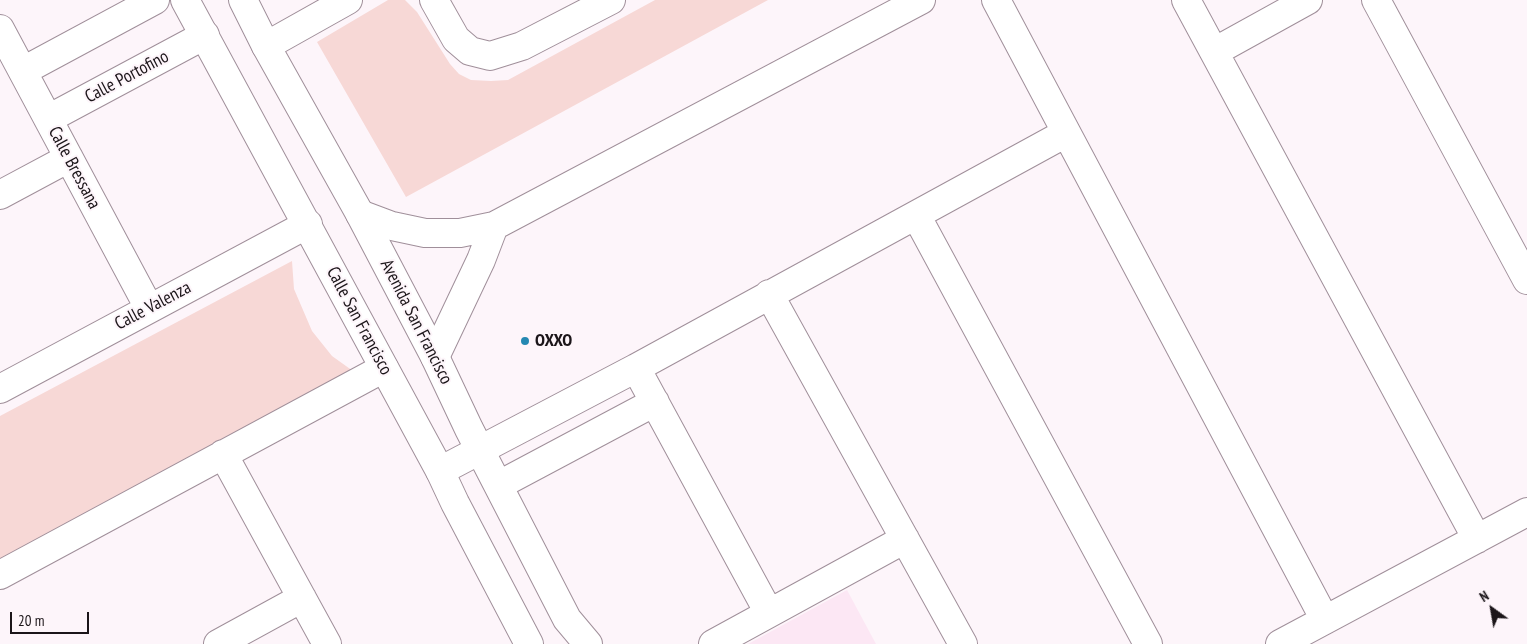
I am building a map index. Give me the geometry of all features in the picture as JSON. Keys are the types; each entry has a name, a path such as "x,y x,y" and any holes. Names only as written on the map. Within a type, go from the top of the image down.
{"street":[{"path":"23,72 155,0"},
{"name":"Calle San Francisco","path":"185,0 440,470 455,503 529,644"},
{"name":"Avenida San Francisco","path":"243,0 266,46 360,214 435,357 480,450 568,620 588,644"},
{"path":"266,46 348,0"},
{"path":"434,0 456,39 470,51 490,56 522,46 611,0"},
{"path":"360,214 392,226 426,233 460,233 494,226 921,0"},
{"path":"996,0 1325,620"},
{"path":"1186,0 1477,539"},
{"path":"1214,52 1308,0"},
{"path":"1376,0 1527,280"},
{"name":"Calle Bressana","path":"0,29 149,308"},
{"name":"Calle Portofino","path":"48,119 205,35"},
{"path":"440,470 636,368 1066,133"},
{"path":"0,195 69,158"},
{"path":"916,215 1148,644"},
{"name":"Calle Valenza","path":"0,389 308,224"},
{"path":"435,357 481,260 494,226"},
{"path":"769,294 963,644"},
{"path":"0,575 384,368"},
{"path":"636,368 769,613"},
{"path":"499,485 655,402"},
{"path":"223,454 327,644"},
{"path":"1280,644 1527,512"},
{"path":"713,644 905,539"},
{"path":"218,644 302,598"}],"shaded area":[{"path":"388,0 405,0 417,12 450,64 459,74 471,80 491,81 508,80 655,0 768,0 406,197 317,42"},
{"path":"292,261 294,289 312,331 332,356 353,371 0,559 0,416"},
{"path":"847,590 876,644 748,644"}],"place":[{"name":"OXXO","path":"525,341"}]}
